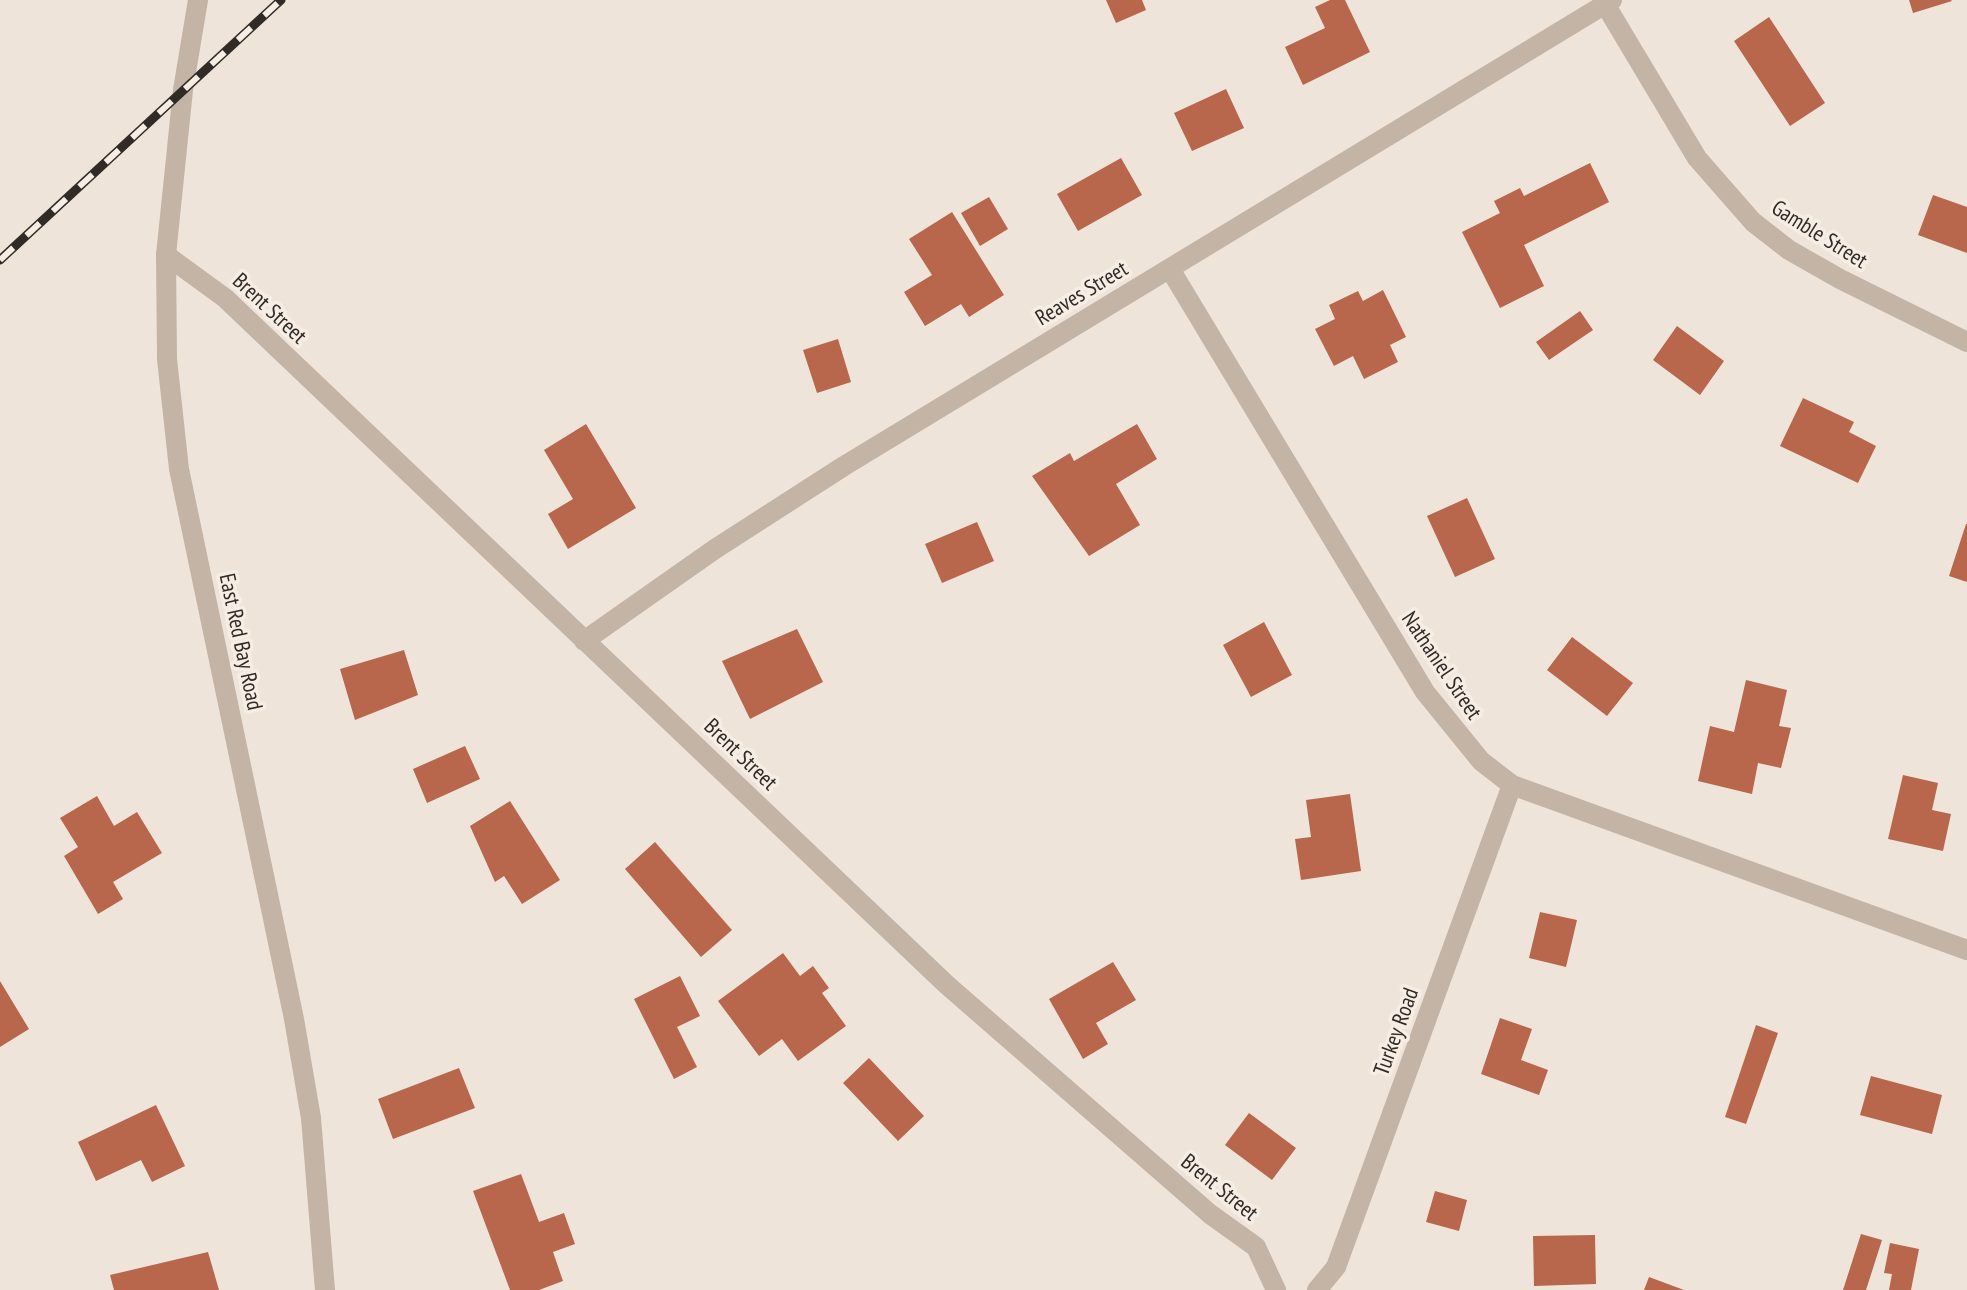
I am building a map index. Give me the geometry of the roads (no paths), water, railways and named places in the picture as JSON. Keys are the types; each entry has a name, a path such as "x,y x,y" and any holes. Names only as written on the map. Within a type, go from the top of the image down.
{"street":[{"name":"East Red Bay Road","path":"198,0 183,90 166,255 167,359 179,469 294,1019 311,1118 325,1290"},
{"name":"Reaves Street","path":"584,641 715,549 844,466 1608,2"},
{"name":"Gamble Street","path":"1608,2 1697,158 1753,222 1789,250 1840,279 1967,342"},
{"name":"Brent Street","path":"166,255 225,298 947,985 1210,1214 1256,1247 1276,1290"},
{"name":"Nathaniel Street","path":"1170,269 1425,692 1481,761 1512,785 1967,950"},
{"name":"Turkey Road","path":"1317,1290 1336,1267 1512,785"}],"railway":[{"path":"0,260 281,0"}]}
